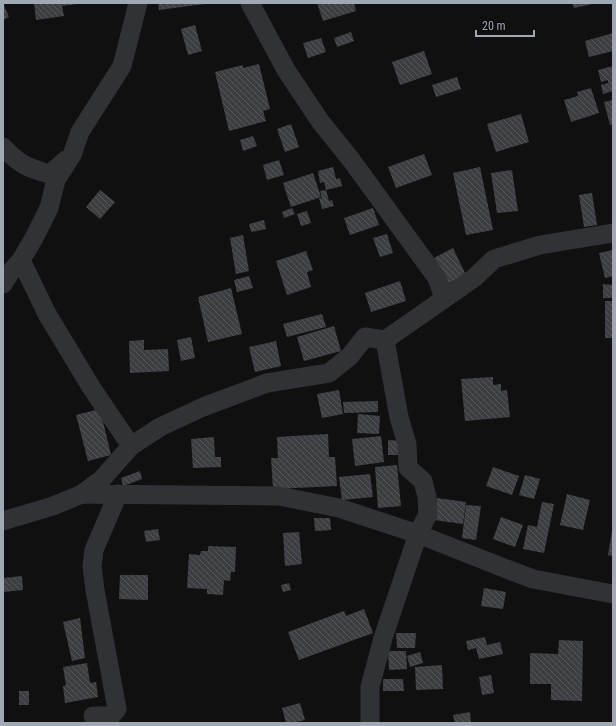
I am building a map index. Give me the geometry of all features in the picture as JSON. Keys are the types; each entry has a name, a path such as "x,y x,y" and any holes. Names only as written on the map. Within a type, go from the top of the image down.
{"street":[{"path":"131,446 91,387 47,314 9,272 34,238 49,208 56,180 72,156 80,132 122,66 138,3"},
{"path":"250,3 286,70 320,121 352,161 437,278 444,298"},
{"path":"3,147 14,158 31,169 50,174 72,156"},
{"path":"3,521 53,506 82,494 101,480 131,446 160,427 203,407 266,383 329,373 350,356 365,337 385,340 474,278 494,259 540,245 613,233"},
{"path":"370,723 370,686 383,638 418,534 428,514 427,497 423,481 408,468 407,444 399,417 385,340"},
{"path":"82,494 279,496 339,508 418,534 533,579 613,594"},
{"path":"93,716 111,716 117,709 94,590 92,566 94,550 118,494"}],"building":[{"path":"3,3 9,17 3,20"},
{"path":"34,3 77,4 62,6 64,16 36,20"},
{"path":"158,3 205,3 205,4 159,10"},
{"path":"317,3 354,3 356,11 323,21"},
{"path":"572,3 593,3 593,4 574,8"},
{"path":"195,25 202,51 188,55 181,29"},
{"path":"351,32 354,41 337,47 334,38"},
{"path":"613,33 613,51 589,57 585,41"},
{"path":"321,38 326,52 308,58 303,43"},
{"path":"424,51 432,74 400,85 392,62"},
{"path":"259,64 270,109 263,111 266,121 229,131 215,72 243,65 243,68"},
{"path":"613,66 613,91 603,94 601,85 608,83 608,80 601,82 598,70"},
{"path":"457,77 461,89 436,97 432,85"},
{"path":"591,88 599,113 571,122 564,100 578,96 577,92"},
{"path":"613,100 613,124 610,125 604,102"},
{"path":"521,114 529,142 496,152 487,124"},
{"path":"291,124 299,147 285,152 277,129"},
{"path":"253,136 257,146 243,151 240,140"},
{"path":"424,154 432,175 396,188 388,167"},
{"path":"279,160 284,175 267,180 263,165"},
{"path":"333,167 336,179 340,178 342,186 326,190 324,182 320,183 318,171"},
{"path":"480,167 493,230 466,235 453,173"},
{"path":"512,170 518,211 497,213 491,173"},
{"path":"313,173 321,197 291,207 283,183"},
{"path":"100,190 115,202 100,219 86,207"},
{"path":"326,190 329,201 332,200 334,206 322,209 319,198 322,198 320,191"},
{"path":"592,193 597,225 584,227 579,195"},
{"path":"292,208 295,214 284,218 282,212"},
{"path":"373,208 379,225 350,235 344,218"},
{"path":"307,211 311,223 301,226 297,214"},
{"path":"264,220 266,229 251,232 249,224"},
{"path":"387,234 393,253 380,257 373,238"},
{"path":"243,235 249,271 236,274 230,238"},
{"path":"453,248 466,275 445,285 432,259"},
{"path":"613,250 613,276 605,278 599,253"},
{"path":"306,251 313,270 307,272 311,287 287,295 276,261"},
{"path":"249,276 253,288 237,292 234,280"},
{"path":"400,281 406,301 371,312 365,293"},
{"path":"603,284 613,285 613,298 603,298"},
{"path":"231,288 242,334 208,342 198,297"},
{"path":"605,301 613,301 613,338 605,338"},
{"path":"322,314 326,327 287,337 283,324"},
{"path":"334,326 341,351 304,361 297,337"},
{"path":"191,337 195,358 181,361 177,340"},
{"path":"144,340 144,350 168,349 169,371 130,373 129,341"},
{"path":"276,341 281,366 255,372 249,347"},
{"path":"493,377 493,385 501,384 501,391 507,390 510,417 465,421 461,379"},
{"path":"339,390 343,414 322,418 317,394"},
{"path":"378,401 378,412 344,413 343,402"},
{"path":"100,409 111,455 88,461 76,415"},
{"path":"358,414 380,416 379,434 357,433"},
{"path":"328,434 329,457 335,457 337,486 273,489 271,458 278,458 277,437"},
{"path":"381,436 384,462 355,466 352,439"},
{"path":"214,437 215,457 221,457 221,467 193,468 191,439"},
{"path":"388,440 401,441 401,455 388,455"},
{"path":"397,465 401,506 378,508 375,467"},
{"path":"493,467 519,476 512,495 486,486"},
{"path":"140,471 142,479 123,486 121,478"},
{"path":"370,474 373,497 342,500 339,477"},
{"path":"525,475 540,479 534,499 519,495"},
{"path":"567,494 590,500 583,530 560,525"},
{"path":"437,498 466,502 463,524 434,520"},
{"path":"542,502 554,504 544,553 523,549 528,525 537,527"},
{"path":"466,505 481,506 476,540 462,538"},
{"path":"501,517 523,525 515,547 493,539"},
{"path":"314,518 330,518 331,530 315,531"},
{"path":"158,529 160,540 146,542 144,531"},
{"path":"613,531 613,556 608,555"},
{"path":"299,532 302,564 285,566 283,533"},
{"path":"208,546 236,547 235,572 231,572 230,581 224,580 223,595 207,594 207,589 187,588 189,554 200,555 201,551 208,551"},
{"path":"120,575 148,575 148,600 119,599"},
{"path":"22,576 23,590 3,592 3,578"},
{"path":"289,583 291,590 283,592 281,585"},
{"path":"484,588 506,592 503,609 481,606"},
{"path":"364,609 373,633 299,660 288,632 344,611 346,616"},
{"path":"80,618 85,658 72,661 63,622"},
{"path":"396,633 416,633 415,648 397,648"},
{"path":"485,637 487,645 500,642 503,654 479,659 476,648 468,650 466,641"},
{"path":"559,640 583,641 582,701 551,700 551,684 530,684 530,653 558,654"},
{"path":"388,651 406,651 407,669 389,670"},
{"path":"420,652 423,663 410,667 407,656"},
{"path":"87,663 90,683 96,682 98,697 65,703 63,686 66,685 63,667"},
{"path":"442,665 443,689 416,690 415,667"},
{"path":"491,675 494,693 482,695 479,677"},
{"path":"383,679 403,679 404,691 383,691"},
{"path":"19,691 29,691 29,705 19,705"},
{"path":"300,703 305,720 286,723 282,708"},
{"path":"470,712 471,723 455,723 453,715"}]}
